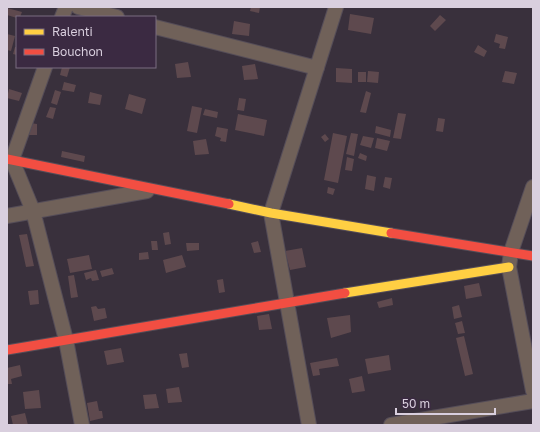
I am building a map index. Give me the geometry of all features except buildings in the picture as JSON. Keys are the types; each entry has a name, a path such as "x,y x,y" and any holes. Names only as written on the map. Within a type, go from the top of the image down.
{"street":[{"path":"78,7 113,16"},
{"path":"309,425 271,213 336,7"},
{"path":"156,26 316,68"},
{"path":"45,68 13,140 10,160 33,210 66,340 82,425"},
{"path":"10,160 271,213 533,256"},
{"path":"533,187 511,252 509,267 533,390"},
{"path":"7,216 33,210 155,189"},
{"path":"7,350 286,302 509,267"},
{"path":"391,425 533,401"}],"traffic: slow":[{"path":"229,204 271,213 391,233"},
{"path":"345,293 509,267"}],"traffic: jam":[{"path":"7,159 229,204"},
{"path":"391,233 533,256"},
{"path":"7,350 345,293"}]}
